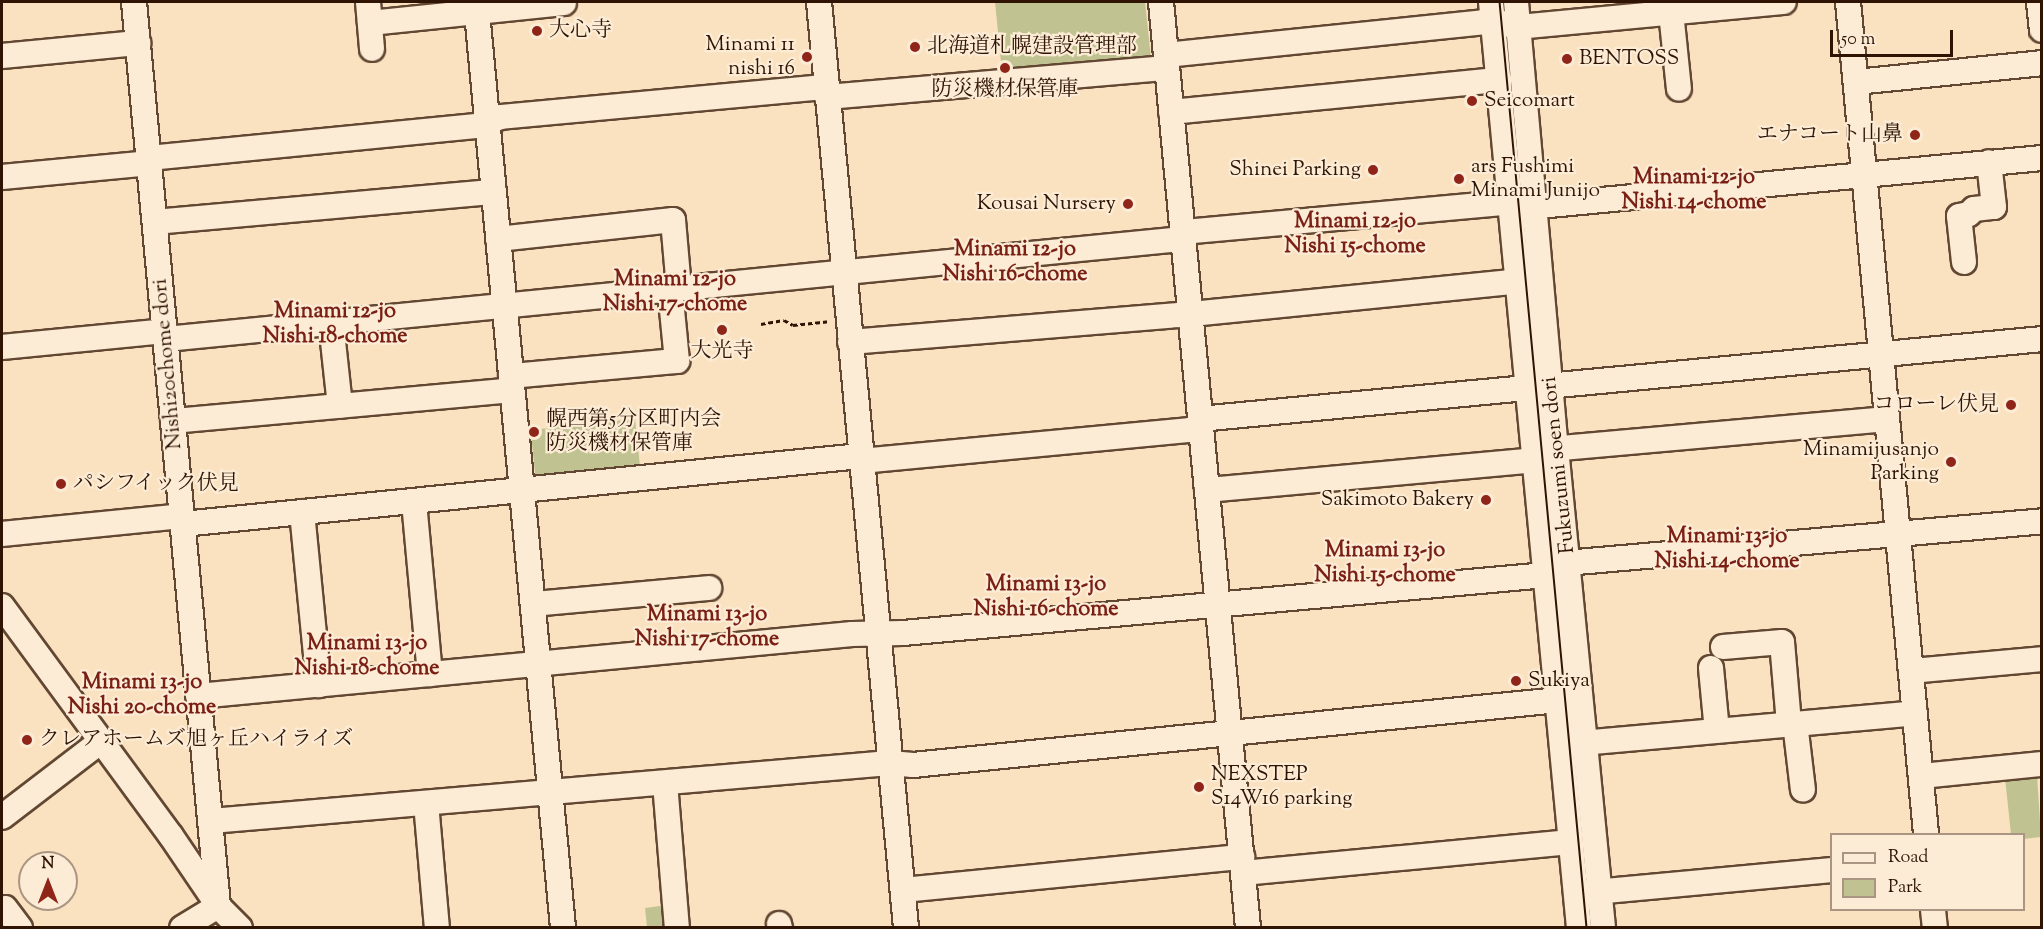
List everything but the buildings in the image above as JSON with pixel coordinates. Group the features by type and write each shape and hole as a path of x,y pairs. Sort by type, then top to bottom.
{"street":[{"name":"Nishi20chome dori","path":"134,2 218,906"},
{"path":"819,2 906,927"},
{"path":"1161,2 1248,927"},
{"name":"Fukuzumi soen dori","path":"1516,2 1519,281 1540,387"},
{"path":"2,177 477,126 500,117 827,92 1166,61 1492,11 1518,27 1751,3 1784,2"},
{"path":"1848,2 1926,833"},
{"path":"2039,2 2042,30"},
{"path":"372,49 369,12 564,3"},
{"path":"476,7 563,927"},
{"name":"Fukuzumi soen dori","path":"1492,11 1499,80 1519,206 1540,387 1545,570 1544,664 1574,743 1587,893 1579,927"},
{"path":"1671,12 1679,89"},
{"path":"2,56 138,43"},
{"path":"1856,82 2042,63"},
{"path":"1171,112 1499,80"},
{"path":"2,347 331,323 505,307 844,273 1183,235 1864,176 2042,158"},
{"path":"1964,262 1959,216 1969,214 1974,209 1994,207 1989,162"},
{"path":"154,222 494,192"},
{"path":"173,421 340,406 677,361 673,220 498,239"},
{"path":"850,342 1190,314 1519,281"},
{"path":"331,323 340,406"},
{"path":"2,534 302,512 1191,430 1210,418 2042,339"},
{"path":"1207,490 1542,453 1887,419"},
{"name":"Fukuzumi soen dori","path":"1542,453 1569,562 1574,743 1571,842 1587,893 1604,927"},
{"path":"414,502 430,674"},
{"path":"302,512 319,685"},
{"path":"198,696 1218,604 1545,570 1569,562 2042,521"},
{"path":"533,604 709,588"},
{"path":"2,606 171,836 218,906 240,927"},
{"path":"1723,647 1782,642 1803,790"},
{"path":"1911,671 2042,659"},
{"path":"1710,668 1716,730"},
{"path":"171,836 183,842 195,840 211,822 890,763 913,765 1230,733 1479,702 1559,700"},
{"path":"1574,743 1915,713"},
{"path":"2,817 101,741"},
{"path":"1921,776 2042,764"},
{"path":"665,783 677,927"},
{"path":"426,803 437,927"},
{"path":"903,890 1571,842"},
{"path":"1587,893 1830,870"},
{"path":"182,927 218,906"},
{"path":"5,908 20,927"},
{"path":"1933,911 1935,927"}],"path":[{"path":"761,324 784,320 793,325 829,321"}],"green space":[{"path":"995,2 1145,2 1151,58 1002,72"},
{"path":"635,419 640,467 536,478 531,430"},
{"path":"2037,775 2041,837 2025,839 2025,833 2011,833 2005,778"},
{"path":"667,905 669,927 647,927 645,908"}],"tram line":[{"path":"1500,2 1587,928"}],"place":[{"name":"大心寺","path":"537,31"},
{"name":"北海道札幌建設管理部","path":"915,47"},
{"name":"Minami 11 nishi 16","path":"807,57"},
{"name":"BENTOSS","path":"1567,59"},
{"name":"防災機材保管庫","path":"1005,68"},
{"name":"Seicomart","path":"1472,101"},
{"name":"エナコート山鼻","path":"1915,135"},
{"name":"Shinei Parking","path":"1373,170"},
{"name":"ars Fushimi Minami Junijo","path":"1459,179"},
{"name":"Kousai Nursery","path":"1128,204"},
{"name":"大光寺","path":"722,330"},
{"name":"コローレ伏見","path":"2011,405"},
{"name":"幌西第5分区町内会 防災機材保管庫","path":"534,432"},
{"name":"Minamijusanjo Parking","path":"1951,462"},
{"name":"パシフイック伏見","path":"61,484"},
{"name":"Sakimoto Bakery","path":"1486,500"},
{"name":"Sukiya","path":"1516,681"},
{"name":"クレアホームズ旭ヶ丘ハイライズ","path":"27,740"},
{"name":"NEXSTEP S14W16 parking","path":"1199,787"}],"district":[{"name":"Minami 12-jo Nishi 14-chome","path":"1694,190"},
{"name":"Minami 12-jo Nishi 15-chome","path":"1355,234"},
{"name":"Minami 12-jo Nishi 16-chome","path":"1015,262"},
{"name":"Minami 12-jo Nishi 17-chome","path":"675,292"},
{"name":"Minami 12-jo Nishi 18-chome","path":"335,324"},
{"name":"Minami 13-jo Nishi 14-chome","path":"1727,550"},
{"name":"Minami 13-jo Nishi 15-chome","path":"1385,564"},
{"name":"Minami 13-jo Nishi 16-chome","path":"1046,598"},
{"name":"Minami 13-jo Nishi 17-chome","path":"707,628"},
{"name":"Minami 13-jo Nishi 18-chome","path":"367,656"},
{"name":"Minami 13-jo Nishi 20-chome","path":"142,696"}]}
